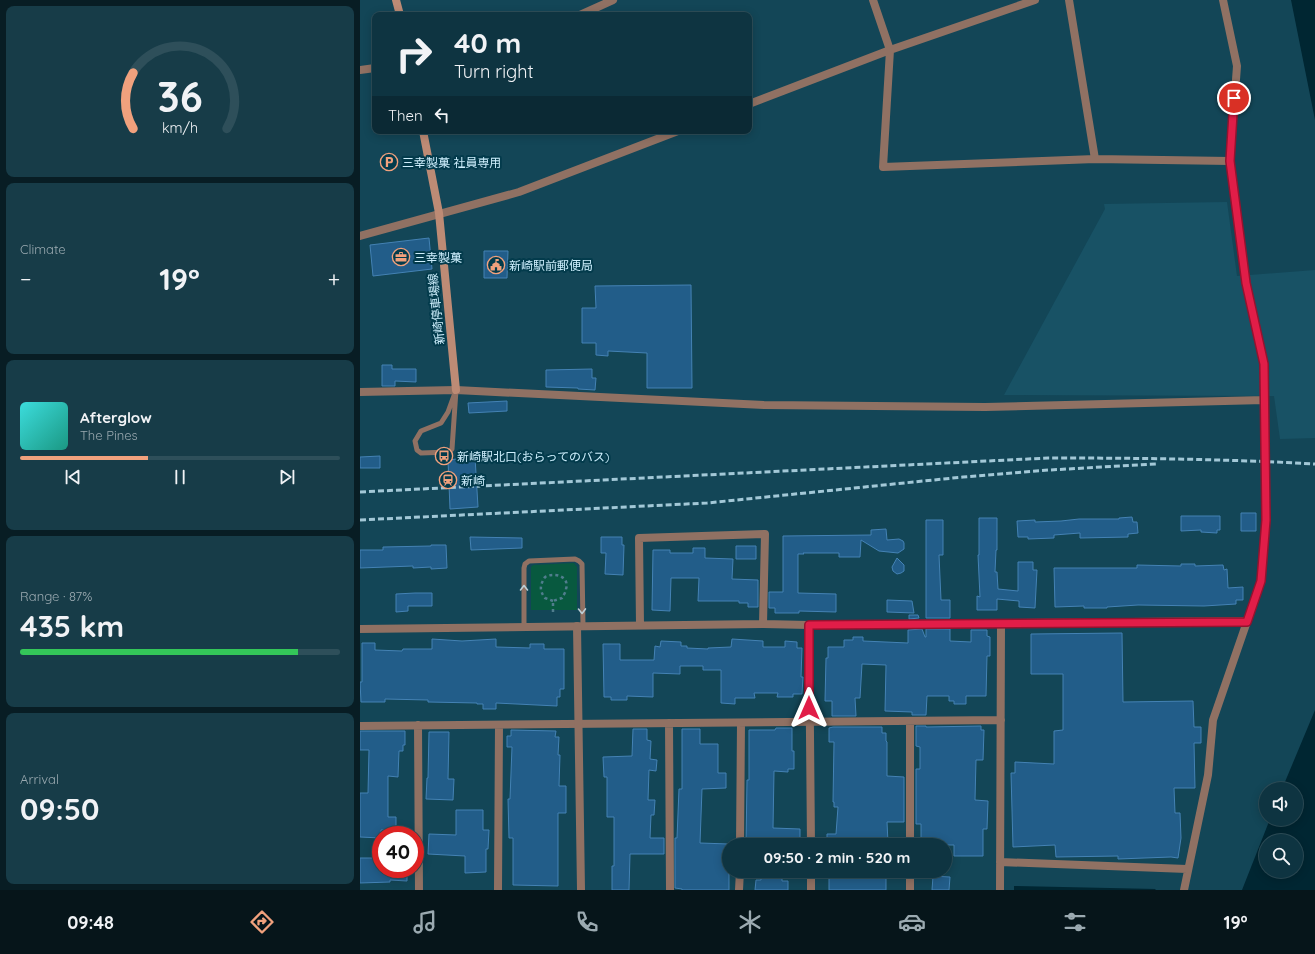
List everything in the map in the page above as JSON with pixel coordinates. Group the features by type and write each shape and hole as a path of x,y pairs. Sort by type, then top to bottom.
{"main road":[{"path":"396,0 399,12"},
{"name":"新崎停車場線","path":"425,134 439,213 456,390"}],"street":[{"path":"587,12 613,0"},
{"path":"873,0 890,50 883,167 1095,159 1230,161"},
{"path":"752,103 890,50 1035,0"},
{"path":"1069,0 1095,159"},
{"path":"1184,890 1187,869 1208,776 1213,720 1261,581 1266,520 1264,364 1246,283 1230,161 1236,66 1223,0"},
{"path":"360,70 372,68"},
{"path":"360,236 519,192 670,134"},
{"path":"360,392 456,390 764,405 985,407 1256,399 1264,400"},
{"path":"640,625 639,538 765,534 763,624"},
{"path":"360,629 763,624 1247,622"},
{"path":"1000,890 1001,624"},
{"path":"809,625 811,838"},
{"path":"580,626 579,724 582,890"},
{"path":"360,726 1001,720"},
{"path":"910,721 910,838"},
{"path":"669,723 670,890"},
{"path":"740,838 741,723"},
{"path":"418,725 419,890"},
{"path":"498,890 500,725"},
{"path":"1000,862 1187,869"},
{"path":"739,890 740,878"},
{"path":"811,878 812,890"},
{"path":"910,878 910,890"}],"lane":[{"path":"456,390 452,449 449,452 421,453 417,450 416,440 421,431 440,423 448,412 456,390"},
{"path":"524,627 525,564 529,561 575,560 582,564 580,626"}],"path":[{"path":"554,574 560,575 564,578 566,589 562,598 553,601 545,598 540,590 545,577 554,574"},
{"path":"553,601 554,612"}],"shaded area":[{"path":"1291,0 1315,0 1315,120"},
{"path":"1227,202 1237,276 1315,270 1315,438 1280,439 1274,396 1004,395 1105,209 1104,204"},
{"path":"1315,710 1315,890 1242,890 1259,847 1259,878 1303,878 1303,834 1264,834 1267,826 1303,826 1303,782 1285,782"},
{"path":"1014,886 1156,889 1014,890"}],"green space":[{"path":"574,563 577,567 577,610 531,610 531,567 533,565"}],"building":[{"name":"三幸製菓","path":"429,238 432,269 373,276 370,245"},
{"path":"484,251 508,251 507,278 484,278"},
{"path":"691,285 692,388 647,388 647,353 608,351 608,356 596,355 596,343 582,343 582,308 596,308 595,286"},
{"path":"382,365 392,365 392,369 416,369 416,382 395,381 395,386 382,386"},
{"path":"592,369 592,378 596,378 595,390 546,387 546,370"},
{"path":"507,401 507,411 469,413 468,403"},
{"path":"380,456 380,468 360,468 360,457"},
{"path":"475,457 478,507 450,509 448,460"},
{"path":"1241,513 1256,513 1256,531 1241,531"},
{"path":"1181,516 1220,516 1220,530 1217,530 1217,533 1201,532 1201,530 1181,531"},
{"path":"1132,517 1133,522 1137,522 1138,533 1128,534 1128,537 1080,538 1080,533 1054,535 1054,538 1028,539 1028,537 1018,537 1017,521 1035,520 1035,522 1079,519 1119,519"},
{"path":"979,518 997,518 995,572 997,572 998,589 1018,591 1018,562 1033,562 1033,570 1037,570 1035,608 1019,607 1019,601 997,599 997,610 977,610 977,596 980,597 978,555"},
{"path":"926,520 943,520 943,555 939,555 941,600 950,600 950,618 926,618"},
{"path":"886,529 887,540 899,539 903,541 904,549 898,553 879,551 861,540 860,557 839,557 839,553 798,554 798,593 836,594 836,612 799,611 799,613 775,613 775,608 769,608 769,592 783,592 783,536 871,535 871,530"},
{"path":"470,537 522,538 522,548 471,550"},
{"path":"601,537 622,537 622,545 624,545 623,575 605,574 606,553 601,553"},
{"path":"446,545 447,568 413,568 413,566 360,568 360,550 383,550 383,547"},
{"path":"736,546 756,546 756,559 736,559"},
{"path":"693,548 705,548 705,558 733,559 732,579 758,580 758,607 748,607 748,603 739,603 739,601 698,601 699,578 671,578 670,611 652,610 653,550 670,550 670,553 693,553"},
{"path":"897,558 904,565 904,571 897,574 893,571 892,567"},
{"path":"1181,564 1195,564 1195,566 1223,565 1224,570 1227,569 1228,588 1243,587 1243,600 1236,600 1236,604 1204,606 1138,605 1107,608 1084,608 1084,606 1055,607 1054,568 1137,568 1137,565 1181,566"},
{"path":"432,593 432,606 408,606 408,611 396,612 396,594"},
{"path":"887,600 912,601 914,613 887,612"},
{"path":"909,615 918,615 919,618 909,619"},
{"path":"922,629 926,637 926,629 950,629 950,641 971,642 971,630 987,630 987,636 990,637 990,656 987,656 986,696 966,696 966,704 954,704 954,701 949,701 949,696 927,696 926,715 912,715 912,712 885,711 886,665 862,664 860,698 855,698 856,716 832,716 832,701 825,701 826,658 828,658 828,647 844,647 844,640 853,640 853,637 863,637 863,641 908,643 908,630"},
{"path":"1122,633 1123,702 1193,701 1194,727 1201,727 1201,743 1194,743 1195,788 1174,788 1175,813 1180,813 1181,838 1178,858 1118,859 1118,856 1056,857 1055,845 1013,847 1011,773 1015,773 1015,762 1054,764 1054,731 1063,730 1063,674 1031,674 1031,634"},
{"path":"432,639 462,641 496,639 496,647 530,648 530,644 544,644 544,649 564,649 564,689 560,689 560,697 557,697 557,706 496,703 496,709 483,709 483,704 477,703 428,702 428,700 385,699 385,702 361,702 360,682 362,682 362,643 375,643 375,650 402,651 403,649 432,649"},
{"path":"732,639 763,641 763,647 785,647 785,641 797,642 797,648 802,648 802,694 793,694 793,697 777,697 778,693 754,693 755,698 735,698 735,704 721,703 721,670 703,670 703,666 680,666 680,674 653,673 653,697 627,696 627,700 611,700 611,697 604,697 603,644 620,644 620,660 654,660 655,646 660,647 661,641 681,642 681,646 687,646 687,648 708,649 731,647"},
{"path":"916,726 981,726 981,730 984,730 983,760 976,760 975,800 988,801 987,829 983,829 983,856 954,856 954,845 952,845 952,838 921,838 921,824 916,824 916,769 920,769 920,747 916,746"},
{"path":"882,727 882,733 886,733 887,776 904,777 904,822 887,822 888,838 827,838 827,834 836,834 838,807 834,807 833,802 834,742 829,742 829,728"},
{"path":"776,728 792,728 794,769 788,769 788,772 774,771 773,828 800,829 800,838 746,838 747,780 749,780 749,730 775,730"},
{"path":"633,729 647,729 647,740 651,741 650,759 657,760 656,771 649,770 648,800 655,800 654,815 651,815 650,838 664,838 664,854 630,854 629,890 612,890 612,866 614,866 614,817 607,817 607,777 604,777 603,757 632,756"},
{"path":"682,729 700,729 700,744 718,744 718,773 726,773 726,788 702,789 700,843 722,844 722,878 729,878 729,890 682,890 675,888 675,838 677,838 679,789 682,789"},
{"path":"511,730 556,731 555,737 559,737 559,786 566,786 566,813 558,813 558,886 513,885 513,838 509,838 508,799 510,799 512,747 507,747 507,736 511,736"},
{"path":"360,731 405,731 405,745 403,745 403,751 399,751 398,777 388,776 388,817 396,817 396,826 372,826 372,838 360,837 360,793 368,793 369,750 360,750"},
{"path":"429,732 449,732 448,779 454,779 453,800 426,799"},
{"path":"456,810 483,810 483,830 489,830 488,849 486,849 486,872 465,873 465,856 428,854 429,834 456,835"},
{"path":"360,858 372,858 372,878 407,878 407,881 390,880 390,882 360,883"},
{"path":"761,878 782,878 782,881 788,881 788,890 755,890 756,880 761,880"},
{"path":"829,878 886,878 886,890 829,890"},
{"path":"933,878 950,878 949,890 932,890"}],"railway":[{"path":"360,492 1048,458 1182,459 1315,464"},
{"path":"360,520 707,503 963,477 1049,470 1156,464"}],"place":[{"name":"三幸製菓 社員専用","path":"389,162"},
{"name":"三幸製菓","path":"401,257"},
{"name":"新崎駅前郵便局","path":"496,265"},
{"name":"新崎駅北口(おらってのバス)","path":"444,456"},
{"name":"新崎","path":"448,480"}],"route":[{"path":"809,708 809,625 1247,622 1261,581 1266,520 1264,364 1246,283 1230,161 1234,98"}]}
